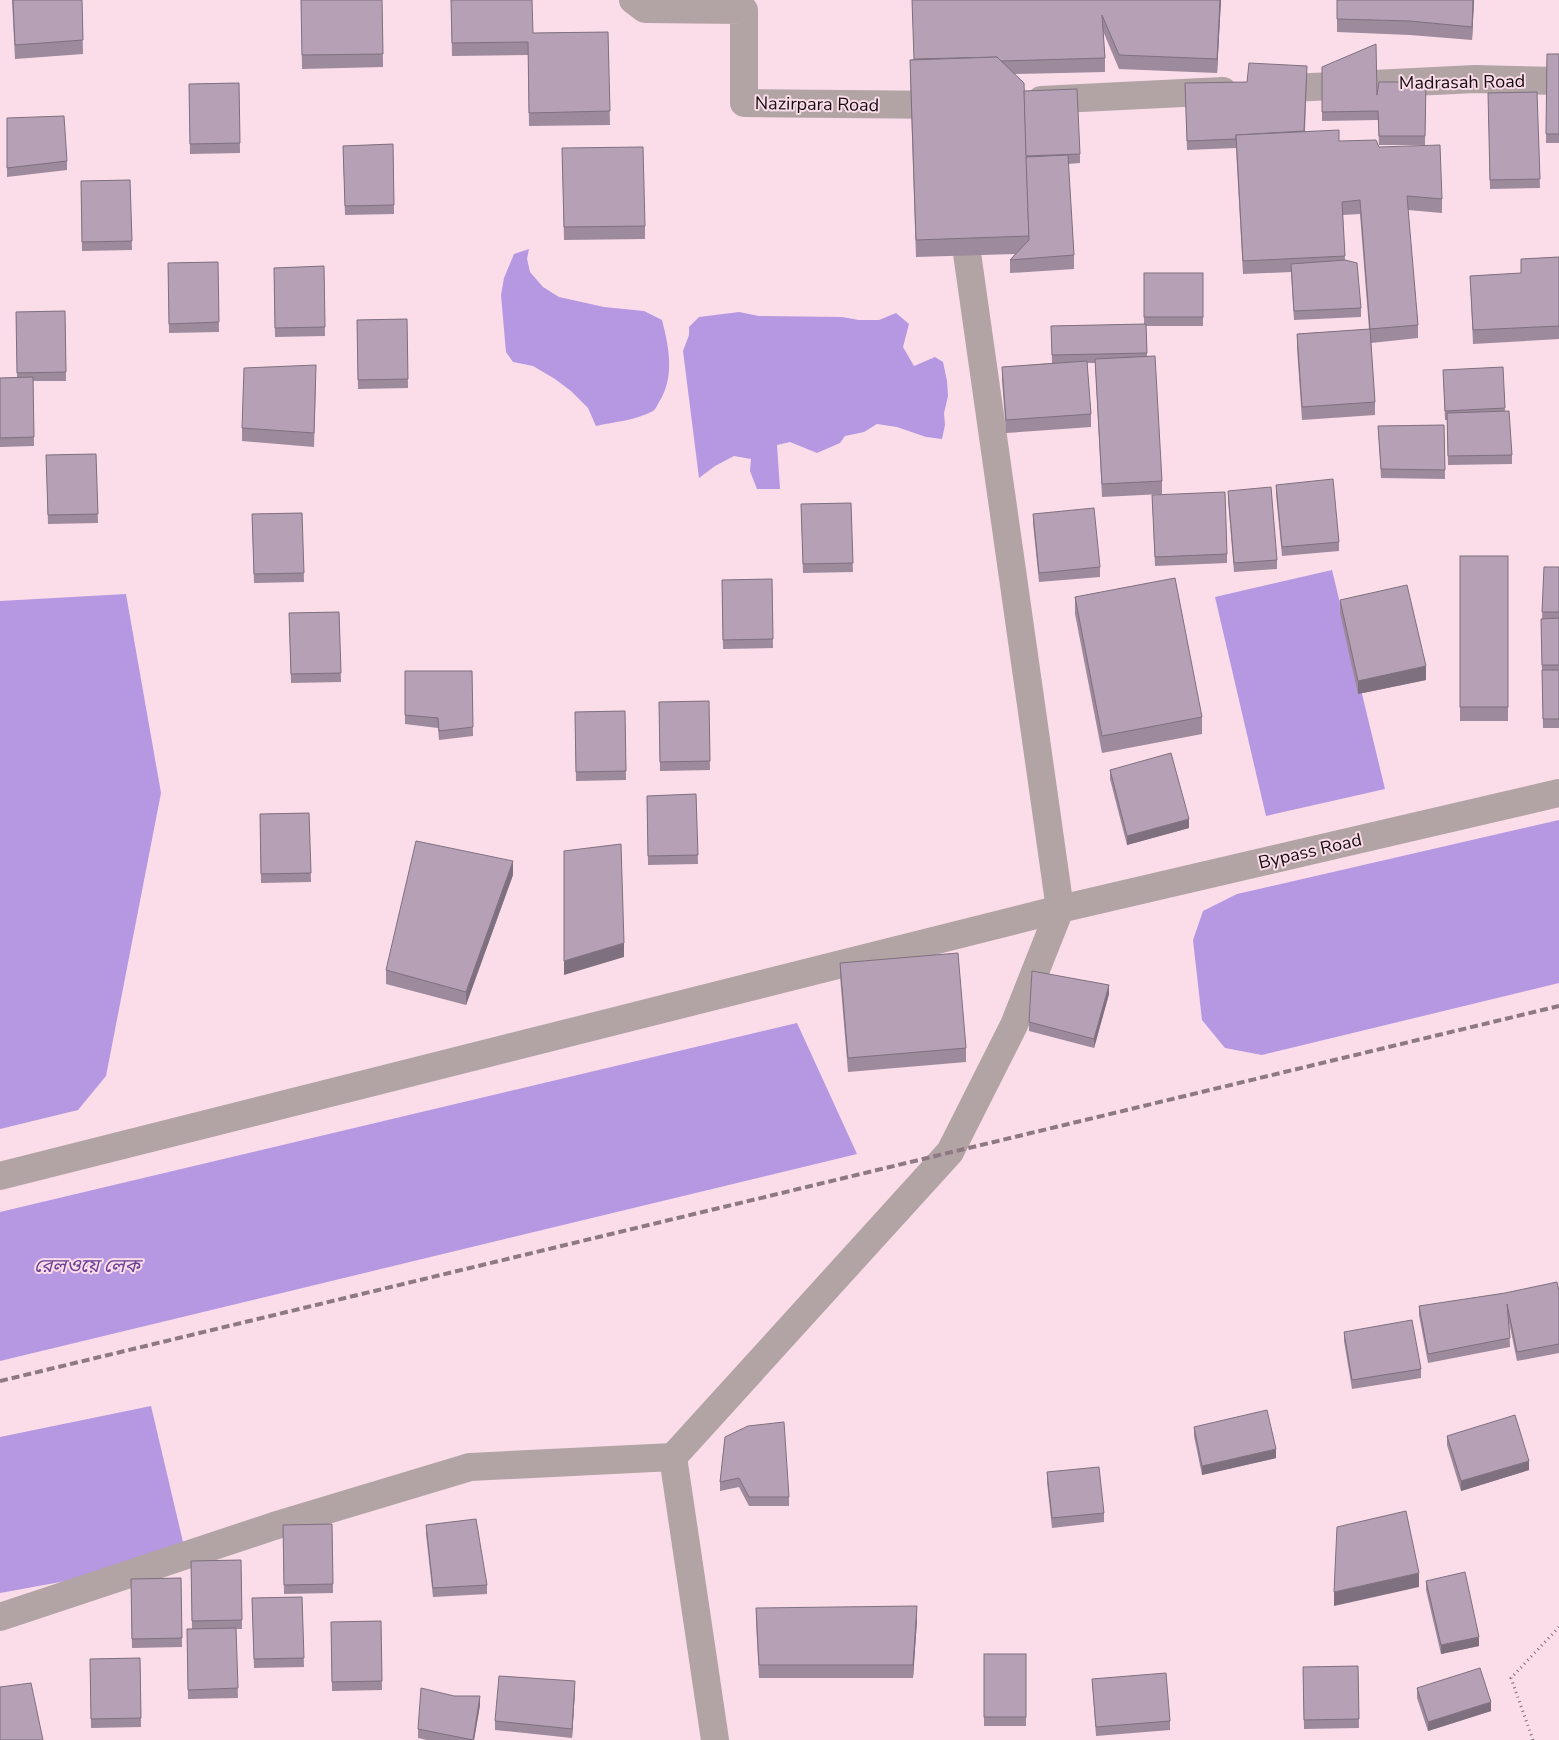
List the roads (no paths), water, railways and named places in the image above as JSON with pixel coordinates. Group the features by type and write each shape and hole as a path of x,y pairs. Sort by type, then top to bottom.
{"street":[{"name":"Nazirpara Road","path":"634,0 645,9 744,10 744,103 947,115"},
{"path":"942,76 947,115 975,104"},
{"name":"Madrasah Road","path":"1014,102 1475,79 1559,81"},
{"path":"0,1617 274,1526 470,1467 672,1457 950,1152 1014,1025 1060,909 958,193"},
{"name":"Bypass Road","path":"0,1176 1060,909 1559,793"},
{"path":"672,1457 715,1740"}],"water":[{"path":"529,249 527,259 530,272 543,287 559,297 604,307 644,311 662,320 667,341 669,372 664,392 653,411 633,419 596,426 588,408 571,391 533,366 513,362 506,352 501,295 504,278 514,254"},
{"path":"739,312 759,316 842,317 859,320 879,320 896,313 909,324 903,347 914,366 935,357 943,362 948,396 944,413 945,425 942,439 926,437 897,427 877,424 864,432 845,436 840,443 817,453 790,442 777,445 780,489 757,489 750,471 751,459 734,456 715,466 699,478 683,351 689,335 689,327 699,317"},
{"path":"1332,570 1385,789 1266,816 1215,597"},
{"path":"126,594 161,793 106,1076 78,1110 0,1129 0,601"},
{"path":"1559,820 1559,983 1262,1055 1225,1048 1202,1020 1193,940 1203,911 1237,894"},
{"name":"রেলওয়ে লেক","path":"797,1023 857,1154 0,1361 0,1212"},
{"path":"151,1406 187,1559 0,1593 0,1437"}],"railway":[{"path":"0,1381 1559,1006"}]}
